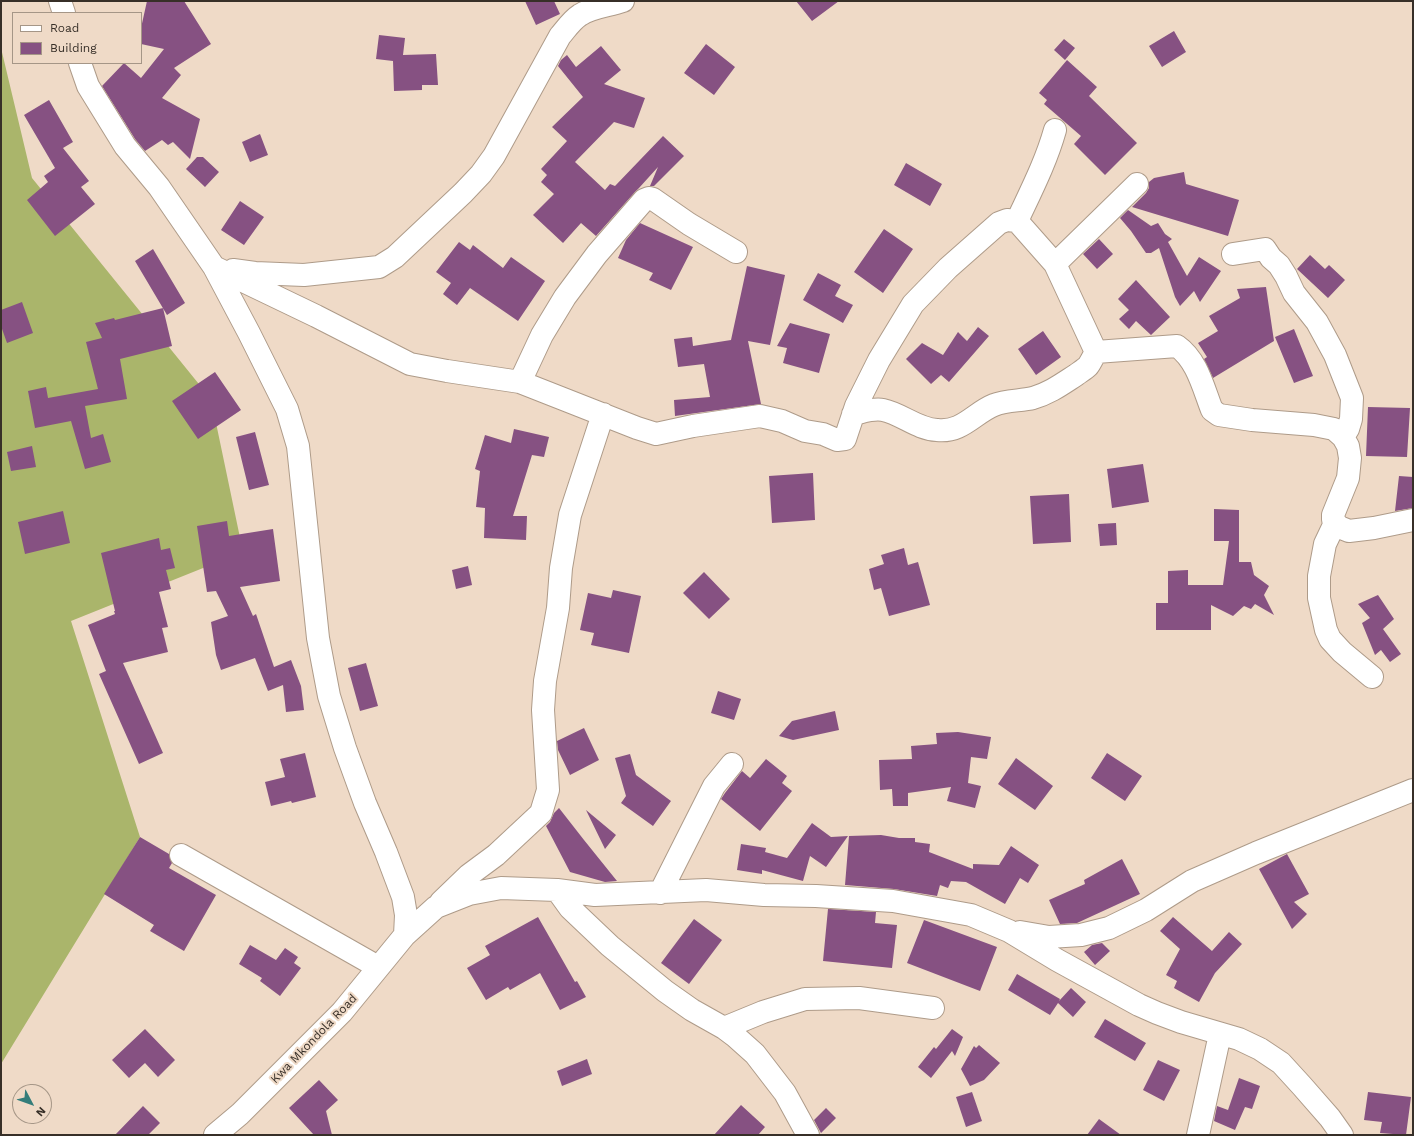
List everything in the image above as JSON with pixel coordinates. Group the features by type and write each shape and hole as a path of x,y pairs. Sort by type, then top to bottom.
{"street":[{"path":"60,1 64,12"},
{"path":"214,268 255,273 304,275 379,267 395,257 481,174 501,143 560,36 579,15 596,8 623,1"},
{"path":"80,64 88,86 125,146 159,187 214,268 249,332 287,409 298,446 318,638 329,696 347,755 403,897 406,914 405,935"},
{"path":"1017,221 1049,150 1055,130"},
{"path":"1055,264 1137,184"},
{"path":"520,382 542,335 565,297 597,254 644,200 649,198 653,199 689,224 736,252"},
{"path":"214,268 316,316 410,364 447,372 520,382 656,434 693,426 760,416 782,421 805,431 822,434 842,441 847,436 853,414 878,360 913,304 948,268 999,223 1007,220 1017,221 1055,264 1096,352"},
{"path":"1233,254 1264,249 1279,265 1294,293 1317,322 1335,355 1352,398 1351,419 1348,429 1343,437"},
{"path":"1096,352 1177,346 1188,356 1201,380 1212,410 1215,413 1219,415 1252,420 1314,424 1334,429 1343,437 1348,446 1350,458 1348,478 1333,515 1335,524 1349,531 1374,528 1413,520"},
{"path":"853,414 869,410 882,410 930,429 939,431 954,428 969,422 995,404 1033,398 1052,391 1088,366 1096,352"},
{"name":"Kwa Mkondola Road","path":"215,1135 240,1114 342,1012 405,935 469,875 496,855 541,813 548,790 544,703 545,681 558,608 561,568 570,515 603,414"},
{"path":"1335,524 1325,544 1318,576 1319,598 1326,630 1330,639 1342,652 1372,677"},
{"path":"660,893 714,786 732,764"},
{"path":"1009,930 1050,937 1080,935 1109,928 1146,910 1192,881 1256,852 1413,790"},
{"path":"181,855 378,968"},
{"path":"436,907 469,894 501,888 557,890 595,895 706,890 893,901 945,909 971,915 1009,930 1057,960 1138,1005 1181,1022 1240,1039 1260,1049 1281,1064 1302,1086 1330,1118 1342,1135"},
{"path":"557,890 570,908 610,946 665,991 692,1010 724,1028 755,1054 770,1071 785,1093 808,1135"},
{"path":"724,1028 763,1012 805,999 859,998 933,1008"},
{"path":"1198,1135 1220,1034"}],"green space":[{"path":"1,48 32,178 211,399 243,552 71,621 140,837 1,1064"}],"building":[{"path":"147,1 184,1 211,44 174,68 181,75 162,98 200,119 190,159 173,142 168,145 162,140 145,151 135,139 102,86 123,64 125,64 141,78 164,49 142,44 142,24"},
{"path":"525,1 554,1 560,14 536,25"},
{"path":"796,1 839,1 812,21"},
{"path":"1174,31 1186,52 1162,67 1149,46"},
{"path":"379,35 405,38 403,55 436,54 438,85 422,85 422,90 394,91 393,61 376,59"},
{"path":"1064,39 1075,48 1065,60 1054,50"},
{"path":"706,44 735,67 714,95 684,73"},
{"path":"601,46 621,70 604,84 645,98 634,128 614,122 575,162 605,190 610,184 615,186 663,136 684,156 654,186 650,186 658,167 596,236 581,223 563,243 533,215 554,194 541,182 547,175 541,169 567,141 552,127 583,97 558,66 561,60 567,55 576,67"},
{"path":"1067,60 1097,87 1089,96 1137,143 1105,175 1074,144 1081,136 1044,104 1047,100 1039,93"},
{"path":"49,100 73,142 63,148 89,181 81,187 95,204 55,236 27,200 48,182 44,176 55,168 24,115"},
{"path":"260,134 268,155 250,162 242,142"},
{"path":"197,157 203,157 219,172 205,187 186,169"},
{"path":"906,163 942,184 930,206 894,185"},
{"path":"1184,172 1186,184 1239,200 1228,236 1132,207 1146,193 1149,188 1149,182 1154,178"},
{"path":"240,201 264,217 244,245 221,230"},
{"path":"1128,210 1151,226 1158,223 1165,234 1172,239 1168,242 1187,276 1199,257 1221,271 1200,302 1194,291 1180,306 1175,297 1159,248 1151,253 1146,253 1120,218"},
{"path":"640,223 693,247 671,290 649,280 653,273 618,258 626,240"},
{"path":"884,229 913,249 883,293 854,272"},
{"path":"1099,239 1113,254 1097,269 1083,254"},
{"path":"459,242 470,250 473,245 503,268 511,257 545,281 518,321 470,288 457,305 443,294 451,283 436,272"},
{"path":"153,249 185,303 167,315 135,261"},
{"path":"1310,255 1325,269 1329,265 1345,280 1328,298 1297,269"},
{"path":"747,266 785,275 770,345 748,341 761,404 675,416 674,400 710,397 704,364 678,367 674,339 692,337 693,346 731,340"},
{"path":"818,273 841,285 835,296 853,305 843,323 803,300"},
{"path":"1136,280 1170,317 1151,335 1136,321 1129,329 1119,319 1129,310 1118,299"},
{"path":"1266,287 1274,341 1213,378 1204,359 1207,357 1198,343 1218,331 1209,316 1240,298 1237,289"},
{"path":"22,302 33,333 7,343 1,326 1,310"},
{"path":"163,308 172,346 120,359 127,399 85,406 91,438 103,434 111,462 85,469 71,421 35,428 28,391 46,387 48,398 98,389 86,342 102,338 95,323 114,318 115,320"},
{"path":"790,323 830,334 819,373 783,363 787,348 777,346"},
{"path":"978,327 989,336 949,382 941,375 931,384 906,359 922,343 943,355 958,332 967,341"},
{"path":"1294,329 1313,376 1294,383 1275,337"},
{"path":"1043,331 1061,357 1036,375 1018,349"},
{"path":"215,372 241,410 198,439 172,401"},
{"path":"1368,407 1410,408 1407,457 1366,456"},
{"path":"514,429 549,437 544,457 532,455 513,516 527,516 526,540 484,538 485,508 476,507 480,471 475,469 485,435 511,443"},
{"path":"255,432 269,485 249,490 236,437"},
{"path":"32,446 36,467 11,471 7,452"},
{"path":"1143,464 1149,502 1112,508 1107,469"},
{"path":"813,473 815,520 772,523 769,476"},
{"path":"1399,476 1413,477 1413,508 1395,511"},
{"path":"1069,494 1071,542 1033,544 1030,496"},
{"path":"1214,509 1239,510 1239,562 1251,562 1254,575 1269,586 1264,595 1274,615 1255,604 1251,609 1244,606 1233,616 1211,605 1211,630 1156,630 1156,603 1168,603 1168,571 1188,570 1188,585 1223,585 1229,541 1214,541"},
{"path":"63,511 70,543 25,554 18,522"},
{"path":"227,521 229,536 273,529 280,581 240,587 253,616 256,614 274,667 291,660 301,686 304,710 286,712 283,685 268,691 255,658 221,670 216,655 211,622 228,616 216,591 207,592 197,526"},
{"path":"1116,523 1117,545 1100,546 1098,524"},
{"path":"159,538 161,550 170,548 175,568 166,570 171,589 159,592 168,627 162,628 168,652 123,663 163,753 139,764 99,674 106,671 88,625 115,614 101,553"},
{"path":"904,548 908,565 918,562 930,605 889,616 881,588 874,590 869,569 884,564 881,555"},
{"path":"468,566 472,585 456,589 452,570"},
{"path":"704,572 730,599 709,619 683,593"},
{"path":"613,590 641,596 629,653 591,645 594,633 580,630 588,593 611,598"},
{"path":"1378,595 1394,619 1383,629 1401,654 1390,662 1381,650 1375,655 1362,623 1370,618 1358,604"},
{"path":"366,663 378,706 360,711 348,668"},
{"path":"718,691 741,699 734,720 711,713"},
{"path":"835,711 839,730 793,740 779,736 792,721"},
{"path":"584,728 599,760 570,775 558,750 557,741"},
{"path":"958,732 991,737 987,759 971,757 968,783 981,786 975,808 947,801 951,787 908,793 908,806 893,806 892,789 880,790 879,760 912,759 911,746 937,744 936,733"},
{"path":"305,753 316,797 271,806 265,782 285,777 280,759"},
{"path":"1107,753 1142,776 1125,801 1091,778"},
{"path":"630,754 636,775 671,801 653,826 621,803 626,796 615,758"},
{"path":"1016,758 1053,786 1035,810 998,784"},
{"path":"766,759 787,776 782,783 792,791 760,831 721,799 742,771 750,778"},
{"path":"559,808 617,881 605,882 570,872 546,826"},
{"path":"586,810 616,835 605,849"},
{"path":"812,823 831,837 848,836 826,867 810,856 803,881 762,870 762,874 737,870 741,844 766,848 765,852 787,858"},
{"path":"881,835 899,838 915,838 915,842 930,844 929,852 973,869 973,864 999,865 1011,846 1039,865 1028,883 1020,878 1005,904 966,882 951,881 948,888 940,885 937,896 894,889 845,885 849,836"},
{"path":"140,837 169,854 172,863 169,868 216,895 184,951 150,931 154,925 104,894"},
{"path":"1287,854 1309,894 1294,902 1307,914 1292,929 1259,869"},
{"path":"1122,859 1140,894 1077,923 1060,924 1049,900 1085,884 1084,880"},
{"path":"828,909 876,912 875,923 897,925 892,968 823,961"},
{"path":"538,917 575,982 577,981 586,997 560,1010 540,973 510,990 508,987 486,1000 467,968 490,955 485,946"},
{"path":"1173,917 1212,951 1229,932 1242,944 1215,973 1199,1002 1174,988 1177,981 1166,975 1180,949 1160,931"},
{"path":"694,919 722,940 689,984 661,963"},
{"path":"924,920 997,947 980,991 907,963"},
{"path":"1102,943 1110,951 1095,965 1084,952 1092,945"},
{"path":"250,945 276,960 285,948 298,957 294,963 301,968 280,996 260,981 262,978 239,964"},
{"path":"1017,974 1060,999 1059,1001 1071,988 1086,1002 1073,1017 1058,1003 1050,1015 1008,990"},
{"path":"1105,1019 1146,1043 1135,1061 1094,1037"},
{"path":"145,1029 175,1060 158,1077 145,1063 129,1078 112,1060"},
{"path":"952,1029 963,1037 955,1056 952,1051 931,1078 918,1067 934,1047 936,1049"},
{"path":"979,1045 1000,1063 984,1080 970,1086 961,1069 974,1046 976,1048"},
{"path":"587,1059 592,1074 562,1086 557,1071"},
{"path":"1158,1060 1180,1070 1164,1101 1143,1090"},
{"path":"1239,1078 1260,1086 1252,1109 1245,1107 1235,1130 1214,1121 1217,1106 1228,1110"},
{"path":"319,1080 338,1100 326,1111 332,1135 314,1135 289,1108"},
{"path":"972,1092 982,1121 966,1127 956,1097"},
{"path":"1368,1092 1411,1097 1406,1135 1380,1133 1382,1122 1364,1120"},
{"path":"741,1105 765,1127 758,1135 714,1135"},
{"path":"143,1106 160,1123 148,1135 115,1135"},
{"path":"826,1108 836,1118 821,1133 814,1120"},
{"path":"1099,1119 1121,1135 1087,1135"}]}
